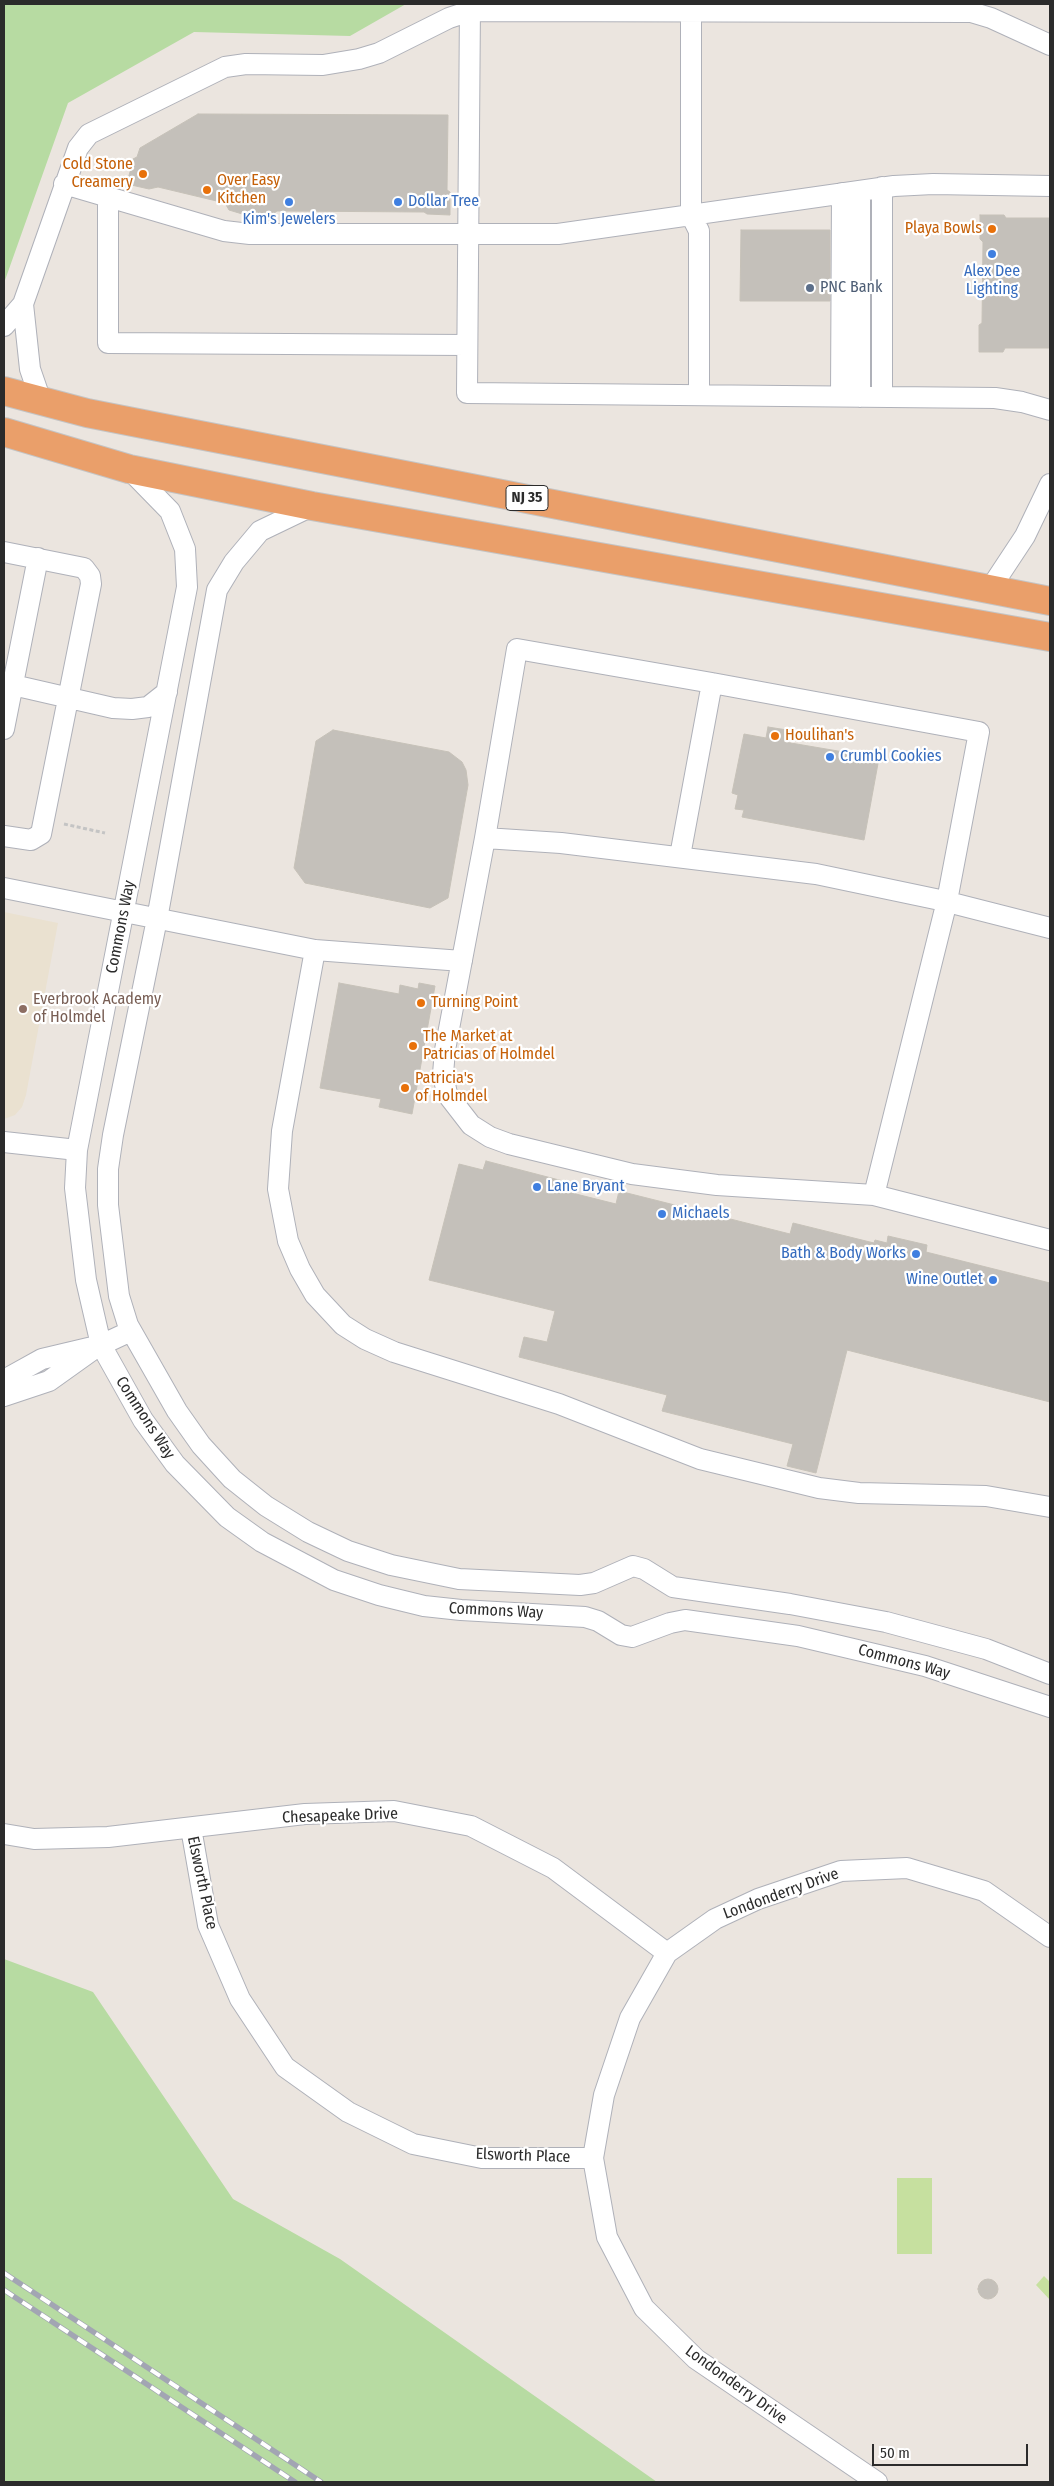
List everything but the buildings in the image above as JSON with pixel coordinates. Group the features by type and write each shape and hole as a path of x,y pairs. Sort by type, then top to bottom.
{"highway":[{"name":"NJ 35","path":"4,391 134,422 1050,602"},
{"path":"4,432 129,469 312,506 1050,637"}],"street":[{"path":"470,8 467,393 995,398 1022,402 1050,410"},
{"path":"4,326 23,304 64,184 78,148 89,134 214,71 235,65 323,65 360,59 379,53 470,8 971,12 991,18 1050,46"},
{"path":"690,11 691,215 699,231 699,395"},
{"path":"64,184 235,233 467,234 558,234 861,191 927,184 1050,186"},
{"path":"861,191 861,397"},
{"path":"861,191 861,397"},
{"path":"108,197 108,342 467,345"},
{"path":"23,304 25,340 30,369 41,401"},
{"name":"Commons Way","path":"129,469 170,511 186,549 187,587 76,1150 75,1188 78,1226 87,1288 101,1344 143,1420 175,1464 228,1517 262,1542 334,1580 379,1596 424,1606 461,1610 585,1617 598,1621 621,1635 632,1638 670,1623 685,1620 798,1636 925,1666 1050,1707"},
{"path":"990,589 1025,536 1050,484"},
{"name":"Commons Way","path":"312,506 260,531 234,562 217,590 157,919 113,1135 108,1169 108,1205 114,1270 119,1296 131,1331 177,1411 201,1445 232,1479 266,1506 308,1532 348,1551 407,1569 459,1579 580,1585 594,1583 633,1566 644,1569 673,1587 790,1604 886,1622 986,1649 1050,1674"},
{"path":"4,552 84,568 90,576 91,584 41,834 31,840 4,836"},
{"path":"4,729 12,685 11,657 38,558"},
{"path":"874,1195 947,901 979,732 517,649 485,838 444,1050 444,1074 447,1094 457,1109 471,1124 490,1137 509,1144 632,1174 716,1185 874,1195 1050,1240"},
{"path":"680,856 712,683"},
{"path":"12,685 114,708 132,709 148,707 167,692"},
{"path":"485,838 561,843 816,874 947,901 1050,928"},
{"path":"4,888 315,950 462,961"},
{"path":"315,950 282,1131 278,1189 288,1241 300,1269 315,1295 343,1325 364,1339 394,1352 559,1404 700,1459 819,1488 860,1493 986,1496 1050,1507"},
{"path":"4,1142 76,1150"},
{"path":"4,1380 42,1360 101,1344 131,1331"},
{"path":"4,1396 50,1381 101,1344"},
{"name":"Chesapeake Drive","path":"4,1834 44,1839 108,1837 305,1814 394,1811 470,1826 553,1868 667,1953"},
{"name":"Elsworth Place","path":"191,1828 208,1925 240,1999 285,2067 348,2112 413,2144 482,2158 593,2158"},
{"name":"Londonderry Drive","path":"877,2482 696,2359 644,2308 607,2237 593,2158 604,2095 630,2018 667,1953 716,1919 758,1899 841,1871 906,1868 984,1891 1050,1937"}],"path":[{"path":"57,822 105,832"}],"shaded area":[{"name":"Everbrook Academy of Holmdel","path":"4,912 58,923 26,1095 22,1107 15,1115 4,1119"}],"green space":[{"path":"4,4 406,4 350,36 194,32 68,103 4,283"},
{"path":"4,1959 93,1992 233,2199 340,2259 657,2482 4,2482"},
{"path":"897,2178 932,2178 932,2254 897,2254"},
{"path":"1044,2276 1050,2282 1050,2300 1036,2285"}],"railway":[{"path":"4,2273 321,2482"},
{"path":"4,2290 295,2482"}],"place":[{"name":"Cold Stone Creamery","path":"143,174"},
{"name":"Over Easy Kitchen","path":"207,190"},
{"name":"Kim's Jewelers","path":"289,202"},
{"name":"Dollar Tree","path":"398,202"},
{"name":"Playa Bowls","path":"992,229"},
{"name":"Alex Dee Lighting","path":"992,254"},
{"name":"PNC Bank","path":"810,288"},
{"name":"Houlihan's","path":"775,736"},
{"name":"Crumbl Cookies","path":"830,757"},
{"name":"Turning Point","path":"421,1003"},
{"name":"Everbrook Academy of Holmdel","path":"23,1009"},
{"name":"The Market at Patricias of Holmdel","path":"413,1046"},
{"name":"Patricia's of Holmdel","path":"405,1088"},
{"name":"Lane Bryant","path":"537,1187"},
{"name":"Michaels","path":"662,1214"},
{"name":"Bath & Body Works","path":"916,1254"},
{"name":"Wine Outlet","path":"993,1280"}]}
